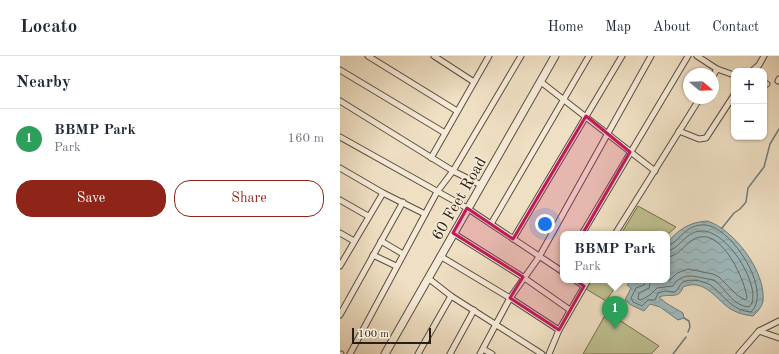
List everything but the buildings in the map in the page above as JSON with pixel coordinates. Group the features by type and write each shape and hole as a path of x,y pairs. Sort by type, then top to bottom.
{"street":[{"path":"368,56 457,111"},
{"path":"434,56 474,82"},
{"path":"431,158 489,56"},
{"path":"350,354 425,214 453,171 520,56"},
{"name":"60 Feet Road","path":"385,354 555,56"},
{"path":"490,224 589,56"},
{"path":"513,239 622,56"},
{"path":"480,354 510,298 523,277 539,257 651,56"},
{"path":"584,231 688,56"},
{"path":"697,56 716,68"},
{"path":"756,68 764,56"},
{"path":"719,69 731,74"},
{"path":"340,70 444,133"},
{"path":"541,82 655,171"},
{"path":"340,100 431,158 481,185"},
{"path":"679,131 699,140 706,138 731,100"},
{"path":"617,231 696,104"},
{"path":"340,137 468,208 539,257 560,269"},
{"path":"340,168 383,193 425,214"},
{"path":"340,266 368,216 383,193"},
{"path":"340,200 368,216"},
{"path":"340,315 403,202"},
{"path":"340,233 354,241"},
{"path":"453,233 523,277 570,310"},
{"path":"381,241 403,254"},
{"path":"373,255 396,266"},
{"path":"440,256 510,298 559,330"},
{"path":"428,278 451,296 496,323 542,354"},
{"path":"580,283 584,286"},
{"path":"549,354 559,330 586,283"},
{"path":"418,354 451,296"},
{"path":"450,354 474,310"},
{"path":"739,354 759,331 779,321"},
{"path":"759,331 779,338"},
{"path":"483,349 492,354"}],"highlighted area":[{"path":"586,116 630,152 561,271 584,286 559,330 510,298 523,277 453,233 467,208 513,239"}],"green space":[{"path":"638,206 676,227 670,232 670,231 623,231"},
{"path":"590,283 619,283 606,301 586,289"},
{"path":"607,312 659,346 651,354 583,354"}],"water":[{"path":"707,221 728,233 746,253 754,265 763,290 763,301 758,311 753,316 741,314 729,308 709,290 697,285 683,287 676,295 659,297 683,313 684,318 678,320 660,307 650,304 644,311 631,305 625,300 631,288 627,285 628,283 670,283 670,240 675,234 689,225"}],"waterway":[{"path":"722,228 734,213 746,202 748,188 764,167 770,144 779,129"},
{"path":"684,318 689,321 690,327 688,332"},
{"path":"673,354 686,337"}],"place":[{"name":"BBMP Park","path":"615,329"}]}
